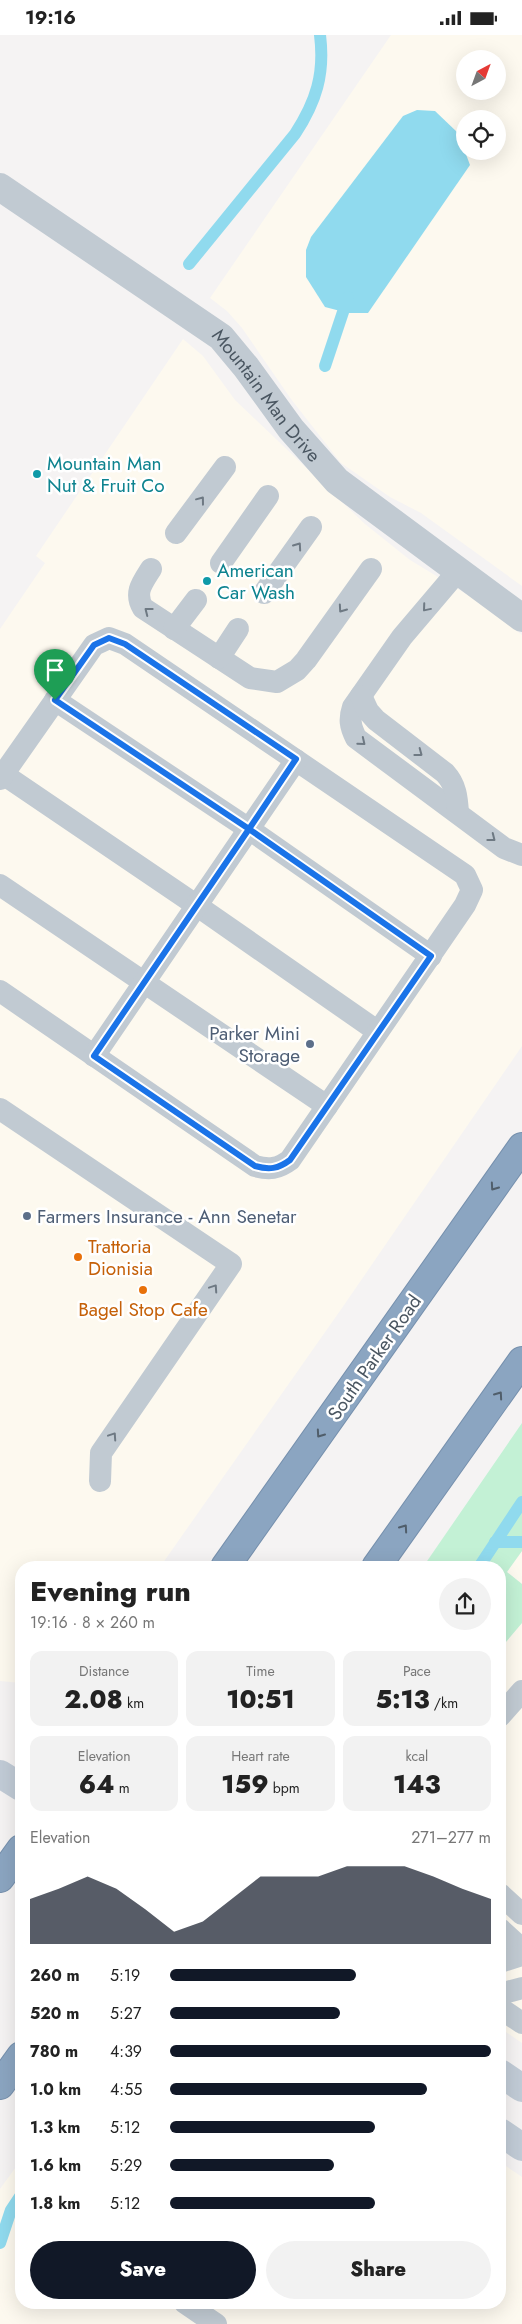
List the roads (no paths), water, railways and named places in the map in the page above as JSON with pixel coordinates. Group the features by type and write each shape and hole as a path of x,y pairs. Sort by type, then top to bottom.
{"highway":[{"name":"South Parker Road","path":"229,1561 522,1147"},
{"path":"380,1561 522,1361"},
{"path":"0,1878 15,1857"},
{"path":"0,2085 15,2064"}],"street":[{"name":"Mountain Man Drive","path":"0,187 221,337 246,367 291,429 337,481 522,618"},
{"path":"0,1774 15,1783"},
{"path":"506,2077 522,2087"},
{"path":"506,2136 522,2147"}],"lane":[{"path":"176,533 225,467"},
{"path":"221,563 268,496"},
{"path":"264,593 311,527"},
{"path":"151,569 138,593 138,601 143,608 250,678 276,682 287,677 306,660 370,569"},
{"path":"458,571 402,637 353,707 350,718 351,728 356,738 504,848 522,855"},
{"path":"174,629 196,600"},
{"path":"219,658 238,629"},
{"path":"0,991 255,1166 267,1169 281,1167 290,1160 377,1031 431,956 469,898 472,890 465,875 125,644 109,638 94,645 2,776 196,905 377,1031"},
{"path":"55,700 249,829 431,956"},
{"path":"94,1056 296,759"},
{"path":"0,885 327,1105"},
{"path":"0,1109 231,1264 101,1453 100,1481"},
{"path":"506,1709 522,1691"},
{"path":"506,1899 522,1914"},
{"path":"506,1935 522,1949"},
{"path":"506,1960 522,1955"},
{"path":"506,1992 522,1988"},
{"path":"506,2012 522,2023"},
{"path":"194,2309 216,2324"}],"water":[{"path":"417,110 435,111 456,131 456,160 468,160 470,165 368,313 348,313 325,307 306,277 306,250 311,237 403,116"}],"waterway":[{"path":"189,264 295,134 302,122 313,99 320,75 320,35"},
{"path":"325,366 348,297"},
{"path":"483,1561 522,1502"},
{"path":"495,1542 522,1542"},
{"path":"0,2243 11,2210 15,2204"}],"place":[{"name":"Mountain Man Nut & Fruit Co","path":"37,474"},
{"name":"American Car Wash","path":"207,581"},
{"name":"Parker Mini Storage","path":"310,1044"},
{"name":"Farmers Insurance - Ann Senetar","path":"27,1216"},
{"name":"Trattoria Dionisia","path":"78,1257"},
{"name":"Bagel Stop Cafe","path":"143,1290"}]}
